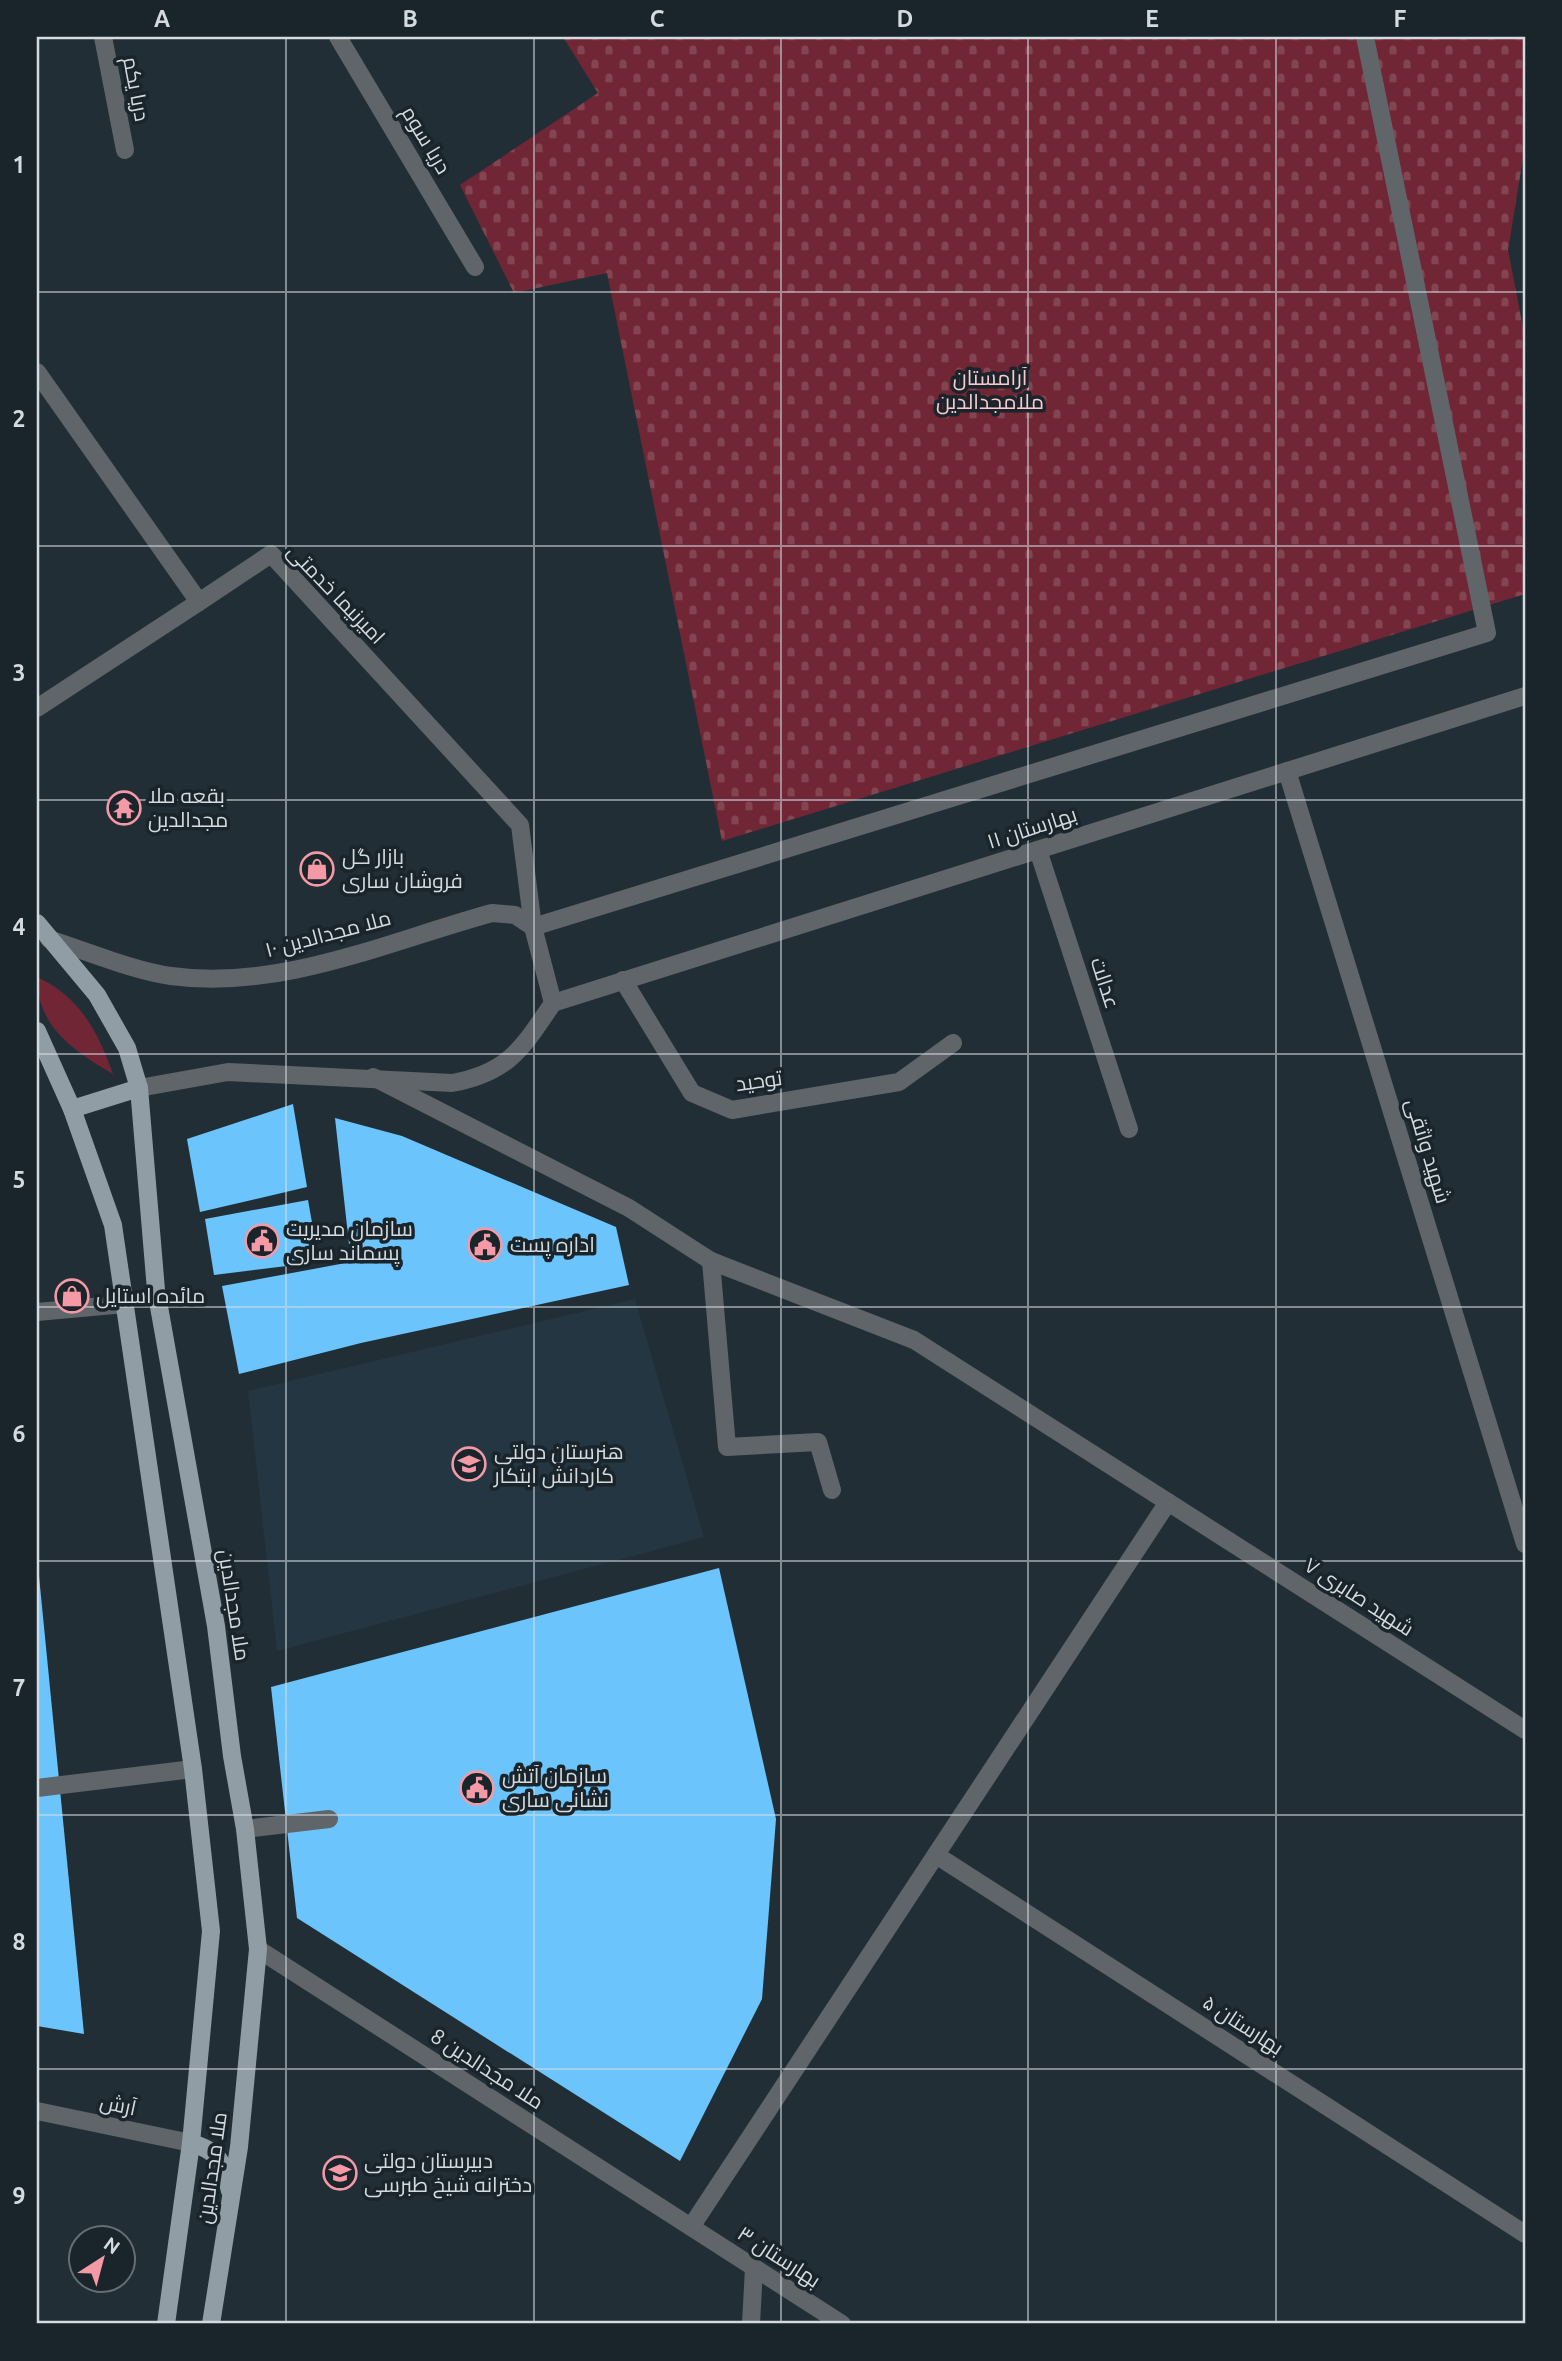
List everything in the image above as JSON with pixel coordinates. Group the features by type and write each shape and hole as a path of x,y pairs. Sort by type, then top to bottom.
{"main road":[{"name":"ملا مجدالدین","path":"37,923 97,995 127,1048 139,1088 156,1290 216,1626 232,1756 245,1829 258,1949 239,2147 211,2324"},
{"name":"ملا مجدالدین","path":"37,1031 43,1063 72,1109 113,1225 194,1769 211,1931 191,2143 166,2324"},
{"path":"72,1109 139,1088"},
{"path":"191,2143 210,2148 223,2165 231,2197"}],"street":[{"name":"دریا یکم","path":"103,37 125,150"},
{"name":"دریا سوم","path":"338,37 475,267"},
{"path":"139,1088 228,1072 373,1077 452,1083 479,1079 516,1055 553,1003 533,927 1487,633 1365,37"},
{"path":"37,372 199,602 37,708"},
{"name":"امیرنیما خدمتی","path":"199,602 271,554 520,825 533,927"},
{"name":"بهارستان ۱۱","path":"553,1003 1525,696"},
{"name":"شهید واثقی","path":"1287,771 1525,1544"},
{"name":"عدالت","path":"1038,850 1129,1129"},
{"name":"ملا مجدالدین ١٠","path":"49,939 170,976 224,979 286,973 492,913 515,915 533,927"},
{"name":"توحید","path":"623,981 692,1093 732,1110 899,1082 953,1043"},
{"name":"شهید صابری ٧","path":"373,1077 629,1208 711,1261 914,1340 1525,1730"},
{"path":"711,1261 727,1447 818,1442 832,1490"},
{"path":"37,1312 125,1304"},
{"path":"691,2227 1168,1502"},
{"path":"37,1788 194,1769"},
{"path":"245,1829 329,1819"},
{"name":"بهارستان ۵","path":"936,1855 1525,2234"},
{"name":"ملا مجدالدین 8","path":"258,1949 691,2227"},
{"name":"آرش","path":"37,2111 191,2143"},
{"name":"بهارستان ٣","path":"691,2227 842,2324"},
{"path":"751,2324 754,2268"}],"shaded area":[{"name":"هنرستان دولتی کاردانش ابتکار","path":"635,1299 704,1537 277,1651 248,1391"}],"green space":[{"name":"آرامستان ملامجدالدین","path":"563,37 1525,37 1525,146 1508,250 1525,338 1525,594 722,841 607,273 514,293 460,185 598,93"},
{"path":"37,977 65,995 86,1017 113,1074 60,1036 43,1010"}],"building":[{"path":"293,1104 307,1187 200,1212 187,1139"},
{"name":"اداره پست","path":"335,1118 402,1136 616,1227 629,1285 361,1343 239,1374 222,1286 351,1262"},
{"name":"سازمان مدیریت پسماند ساری","path":"308,1200 319,1262 214,1275 205,1219"},
{"path":"719,1568 776,1819 762,1999 680,2161 297,1918 271,1687"},
{"path":"39,1576 84,2034 37,2026"}],"place":[{"name":"بقعه ملا مجدالدين","path":"124,808"},
{"name":"بازار گل فروشان ساری","path":"317,869"},
{"name":"سازمان مدیریت پسماند ساری","path":"262,1241"},
{"name":"اداره پست","path":"485,1245"},
{"name":"مائده استایل","path":"72,1296"},
{"name":"هنرستان دولتی کاردانش ابتکار","path":"469,1464"},
{"name":"سازمان آتش نشانی ساری","path":"477,1788"},
{"name":"دبیرستان دولتی دخترانه شیخ طبرسی","path":"340,2173"}]}
